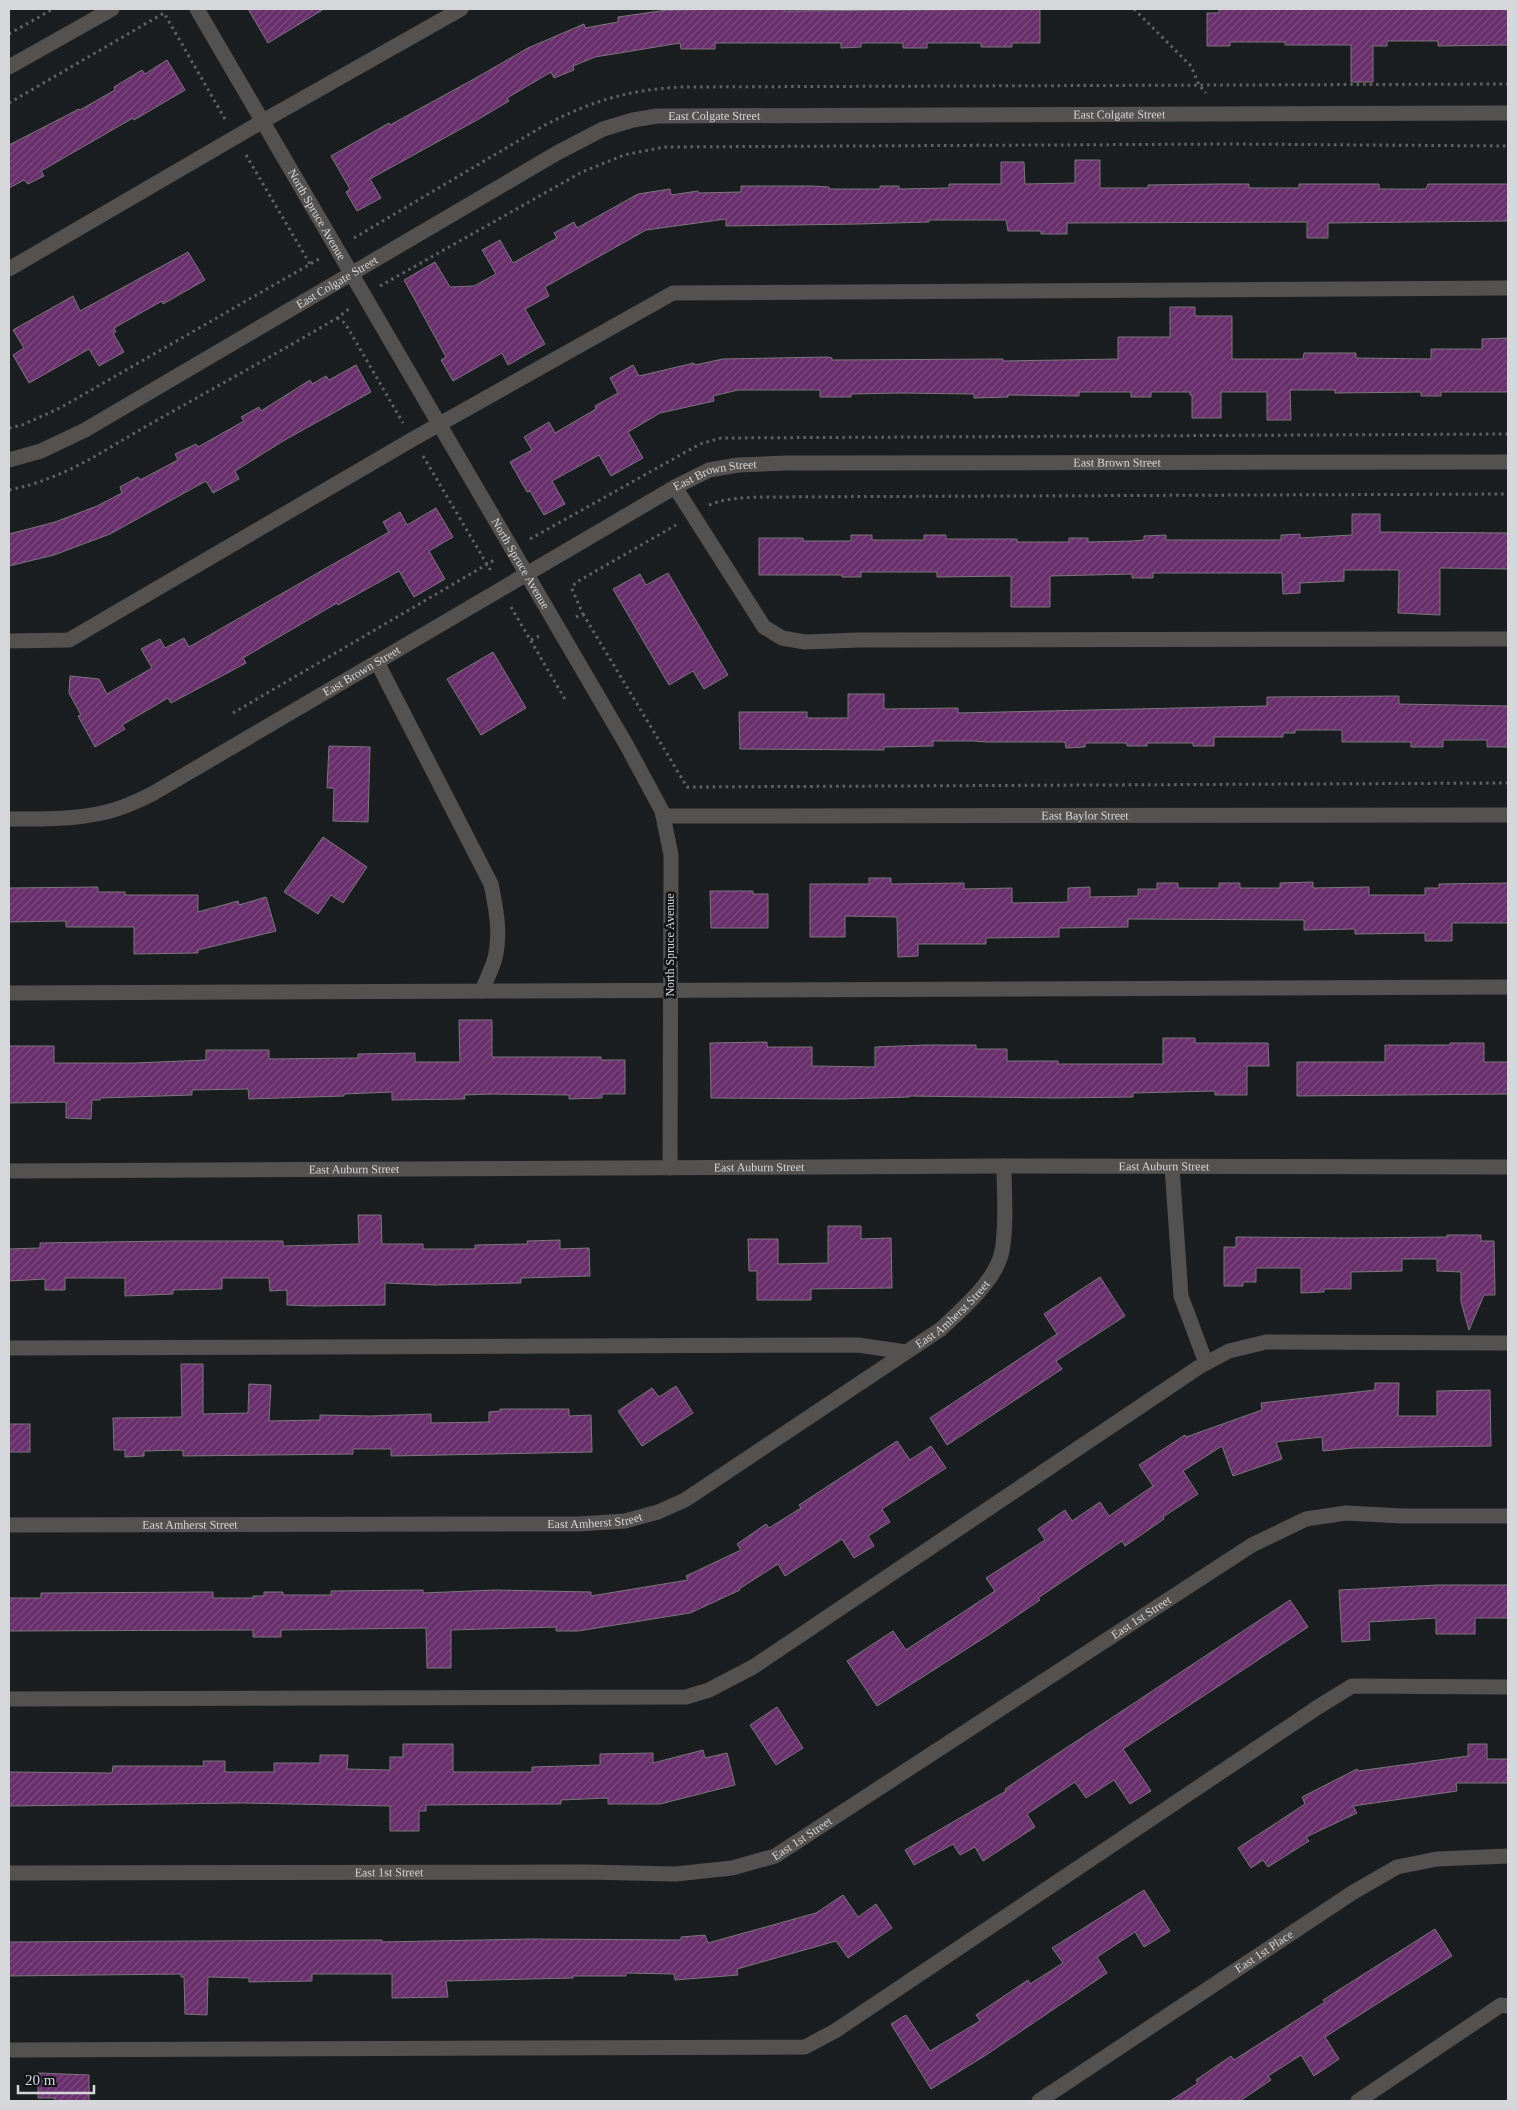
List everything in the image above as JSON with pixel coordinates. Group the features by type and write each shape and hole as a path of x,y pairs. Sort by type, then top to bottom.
{"street":[{"path":"9,67 112,9"},
{"name":"North Spruce Avenue","path":"197,9 557,625 662,811 671,855 670,1168"},
{"path":"9,269 460,9"},
{"name":"East Colgate Street","path":"9,460 41,450 85,430 572,145 603,129 641,118 667,116 1508,113"},
{"path":"9,641 69,640 413,439 673,293 1508,288"},
{"name":"East Brown Street","path":"9,819 52,818 94,814 120,808 152,794 675,487 709,470 738,464 776,463 1508,462"},
{"path":"675,487 764,627 782,638 804,642 1508,639"},
{"path":"377,662 491,884 497,915 498,940 495,958 482,991"},
{"name":"East Baylor Street","path":"663,816 1508,814"},
{"path":"9,993 1508,987"},
{"name":"East Auburn Street","path":"9,1171 1004,1166 1508,1167"},
{"name":"East Amherst Street","path":"9,1525 579,1524 625,1521 658,1512 685,1500 941,1329 967,1305 993,1271 1002,1252 1004,1166"},
{"path":"1172,1167 1181,1296 1206,1363"},
{"path":"9,1699 686,1697 709,1690 753,1667 1206,1363 1229,1351 1266,1342 1508,1343"},
{"path":"9,1348 858,1345 906,1352"},
{"name":"East 1st Street","path":"9,1873 586,1872 675,1874 732,1868 775,1856 1252,1545 1306,1519 1346,1513 1403,1516 1508,1516"},
{"path":"9,2050 805,2047 835,2031 1310,1712 1352,1686 1508,1687"},
{"name":"East 1st Place","path":"1039,2101 1352,1893 1397,1868 1437,1859 1508,1856"},
{"path":"1358,2101 1501,2006 1508,2006"}],"path":[{"path":"9,34 53,9"},
{"path":"1134,9 1191,66 1199,85 1222,114"},
{"path":"9,103 164,13 310,264"},
{"path":"1048,86 1508,84"},
{"path":"9,490 68,471 94,458 337,318 365,296 396,276 582,172 624,155 664,147 1230,144 1508,146"},
{"path":"337,318 345,323 566,701"},
{"path":"233,713 512,549 700,444 721,438 1508,434"},
{"path":"1508,494 736,498 723,500 693,515 575,583 572,589 583,614 687,787 1508,783"},
{"path":"531,640 557,625 583,614"}],"building":[{"path":"248,9 324,9 268,43"},
{"path":"784,9 784,11 1040,9 1040,43 1012,43 1012,47 981,47 981,43 927,43 927,48 903,48 903,43 861,43 861,47 841,48 841,43 715,43 715,49 681,49 680,43 595,57 573,66 574,70 554,78 551,72 507,98 509,101 477,120 370,179 381,198 357,211 346,192 350,189 331,156 528,48 584,24 585,28 618,22 618,17 667,10"},
{"path":"1219,9 1508,9 1508,45 1438,46 1438,41 1387,41 1387,46 1373,46 1373,82 1351,82 1351,45 1285,45 1285,42 1230,42 1230,46 1207,46 1207,13 1219,13"},
{"path":"167,60 185,90 41,171 44,176 28,184 24,180 9,188 9,145 80,110 115,90 114,87 142,70 145,74"},
{"path":"1075,160 1100,160 1100,188 1148,188 1148,185 1249,184 1249,188 1299,188 1299,184 1379,184 1379,189 1426,189 1428,184 1508,184 1508,221 1328,223 1328,238 1307,238 1307,222 1067,223 1067,234 1041,234 1041,231 1008,231 1006,220 929,220 929,222 726,226 726,219 646,230 545,287 549,296 525,309 545,344 508,365 502,353 453,381 441,360 446,357 404,280 435,262 450,287 474,286 496,274 482,250 500,240 513,263 557,238 554,233 574,222 577,228 638,194 670,189 671,195 698,191 699,193 741,192 741,186 813,186 829,187 829,189 880,189 880,186 899,186 899,189 949,188 949,184 1001,184 1001,162 1024,162 1025,184 1075,183"},
{"path":"188,252 205,280 163,304 162,301 114,328 116,332 113,333 124,352 99,366 89,349 29,383 13,355 24,348 13,330 73,296 80,311"},
{"path":"1170,307 1195,307 1195,316 1232,316 1232,359 1303,359 1304,353 1356,353 1356,358 1431,359 1431,349 1482,349 1482,339 1508,338 1508,392 1441,392 1441,396 1421,396 1421,392 1335,393 1335,390 1290,390 1291,420 1267,420 1267,392 1221,392 1221,418 1192,418 1192,395 1190,395 1190,392 1151,392 1151,397 1131,397 1131,392 1079,392 1079,396 1008,395 1008,397 974,398 974,394 900,393 851,394 851,397 820,397 820,390 738,390 713,396 714,401 660,413 628,432 643,458 611,476 599,455 552,481 565,504 544,515 530,491 527,492 510,462 532,450 524,437 549,422 555,433 596,409 595,406 618,393 610,378 633,365 639,376 694,363 695,365 723,359 827,357 832,358 832,360 1003,359 1003,361 1118,359 1118,337 1170,337"},
{"path":"356,365 371,392 283,441 235,471 239,479 213,493 206,481 110,534 54,555 9,566 9,534 55,522 97,506 122,493 120,487 138,477 140,480 178,460 175,454 196,444 198,447 244,421 241,417 259,407 261,411 310,380 312,384 326,376 329,380"},
{"path":"436,508 453,537 429,551 445,579 414,597 399,571 338,605 337,603 243,658 246,663 171,703 168,698 122,725 125,729 95,747 78,716 81,715 69,693 70,676 99,679 107,694 152,668 141,649 160,639 165,648 184,638 189,647 389,532 383,522 400,512 407,525"},
{"path":"1352,514 1380,514 1380,532 1508,533 1508,569 1440,568 1440,615 1398,613 1399,570 1344,570 1344,581 1300,583 1300,593 1283,594 1282,573 1153,573 1153,578 1132,578 1132,574 1050,576 1050,607 1011,607 1011,576 937,577 937,572 861,572 861,577 842,577 842,575 759,575 759,538 803,538 803,541 851,541 851,535 872,535 872,540 924,540 924,535 946,535 946,539 1017,539 1017,542 1069,542 1069,538 1088,538 1088,542 1144,540 1144,536 1166,535 1166,540 1281,540 1281,535 1300,534 1300,538 1352,535"},
{"path":"668,573 728,675 704,689 693,671 669,685 613,589 640,574 646,585"},
{"path":"493,652 526,708 481,735 447,679"},
{"path":"848,694 884,694 884,709 958,708 958,713 1267,706 1267,697 1399,696 1399,704 1508,706 1508,747 1487,747 1487,740 1443,740 1443,747 1411,747 1411,742 1342,742 1342,730 1295,730 1295,733 1283,733 1283,737 1214,737 1214,746 1193,746 1193,743 1147,743 1147,746 1127,746 1127,743 1085,743 1085,747 1066,748 1065,742 933,741 933,746 884,747 884,750 740,749 739,712 807,712 807,718 848,718"},
{"path":"329,746 370,747 368,822 333,821 334,788 327,788"},
{"path":"323,837 367,867 343,903 331,895 318,914 284,892"},
{"path":"869,878 891,878 891,884 964,883 964,889 1012,888 1012,903 1068,902 1068,888 1090,887 1090,897 1138,896 1138,889 1157,889 1157,883 1178,883 1178,888 1219,888 1219,883 1240,883 1240,888 1280,888 1280,883 1313,882 1313,888 1369,887 1369,895 1425,895 1425,888 1439,888 1439,884 1508,883 1508,923 1452,923 1452,941 1425,941 1425,933 1355,934 1355,929 1304,930 1304,920 1128,919 1128,927 1059,928 1059,937 986,938 986,944 918,944 918,956 898,957 897,917 845,916 845,937 810,937 810,884 869,884"},
{"path":"98,887 98,892 125,892 125,895 198,895 198,912 238,901 239,905 266,897 276,931 198,950 198,953 134,954 134,927 66,927 66,921 9,922 9,888"},
{"path":"710,891 753,891 753,894 768,894 768,928 711,928"},
{"path":"459,1020 492,1020 492,1057 601,1057 601,1060 625,1060 625,1094 602,1094 602,1098 569,1099 569,1095 492,1094 464,1095 465,1099 392,1100 392,1092 344,1094 344,1096 249,1099 248,1089 192,1090 192,1095 100,1098 100,1100 92,1100 91,1119 66,1118 66,1102 9,1103 9,1046 54,1046 54,1063 135,1063 206,1060 206,1050 269,1050 269,1059 358,1058 358,1054 415,1053 415,1062 460,1062"},
{"path":"1163,1038 1195,1038 1195,1043 1268,1043 1269,1066 1247,1066 1247,1095 1215,1095 1215,1091 1133,1093 1133,1097 909,1096 842,1099 711,1098 710,1043 767,1042 767,1047 812,1047 812,1066 875,1067 875,1047 925,1045 976,1045 976,1049 1007,1049 1007,1061 1058,1061 1058,1064 1163,1064"},
{"path":"1450,1043 1484,1043 1484,1062 1508,1062 1508,1094 1297,1096 1297,1062 1385,1062 1385,1045 1450,1045"},
{"path":"358,1215 381,1215 382,1244 423,1244 423,1249 475,1249 475,1245 528,1244 527,1241 560,1240 560,1249 589,1248 590,1276 521,1278 521,1283 435,1285 385,1283 385,1305 315,1306 287,1305 287,1290 270,1291 269,1278 222,1278 222,1289 173,1290 173,1294 125,1296 125,1278 65,1278 65,1290 45,1290 45,1279 9,1281 9,1249 40,1248 40,1243 283,1241 283,1246 359,1244"},
{"path":"828,1226 861,1226 861,1239 891,1238 892,1288 811,1289 811,1300 757,1300 757,1271 749,1271 748,1239 778,1239 778,1264 828,1263"},
{"path":"1447,1235 1481,1235 1481,1241 1494,1241 1495,1295 1484,1295 1469,1330 1461,1302 1461,1272 1437,1271 1437,1259 1402,1259 1402,1271 1351,1272 1351,1289 1324,1289 1324,1292 1301,1293 1301,1268 1256,1268 1256,1282 1243,1282 1243,1286 1224,1286 1224,1247 1236,1247 1236,1237 1351,1238 1447,1237"},
{"path":"1100,1277 1125,1316 1056,1361 1062,1369 947,1445 930,1418 1057,1334 1044,1314"},
{"path":"181,1364 203,1364 203,1414 248,1413 249,1384 271,1385 269,1421 320,1420 320,1415 431,1414 431,1423 489,1422 489,1412 500,1411 500,1409 569,1409 569,1416 591,1415 592,1452 391,1456 391,1449 353,1449 353,1454 183,1456 183,1450 144,1451 144,1456 125,1457 125,1450 114,1450 113,1418 182,1417"},
{"path":"1375,1383 1399,1383 1398,1416 1437,1416 1437,1391 1490,1390 1491,1446 1353,1448 1323,1451 1322,1437 1276,1442 1282,1459 1233,1476 1222,1446 1183,1471 1198,1494 1163,1517 1164,1519 1125,1546 1122,1541 1038,1598 1040,1600 990,1634 877,1706 847,1661 893,1631 906,1650 995,1591 986,1578 1045,1540 1038,1529 1065,1510 1072,1521 1100,1502 1109,1516 1153,1486 1139,1465 1185,1435 1186,1437 1262,1410 1261,1403 1375,1390"},
{"path":"676,1386 693,1413 642,1446 618,1411 652,1388 659,1397"},
{"path":"9,1424 30,1424 30,1452 9,1452"},
{"path":"897,1441 910,1460 931,1446 946,1468 882,1509 890,1522 868,1536 874,1546 854,1558 842,1539 785,1576 778,1564 740,1590 690,1613 578,1631 556,1631 556,1627 451,1630 451,1668 427,1668 426,1628 281,1630 281,1637 253,1637 253,1630 9,1631 9,1598 41,1598 41,1593 213,1592 213,1598 253,1598 253,1596 264,1596 264,1592 283,1592 283,1595 331,1595 331,1591 423,1590 423,1593 495,1590 591,1592 591,1596 688,1580 686,1576 741,1550 737,1544 766,1524 769,1528 801,1508 799,1505"},
{"path":"1437,1585 1508,1585 1508,1618 1475,1618 1475,1634 1436,1634 1436,1618 1369,1622 1370,1640 1342,1642 1339,1590"},
{"path":"1290,1600 1308,1627 1123,1749 1151,1791 1130,1804 1114,1780 1086,1798 1075,1782 1027,1814 1035,1827 983,1861 975,1847 960,1855 953,1844 914,1865 905,1850 1006,1791 1005,1789 1057,1754"},
{"path":"777,1707 803,1748 776,1765 750,1725"},
{"path":"403,1744 453,1744 453,1772 532,1772 532,1767 600,1765 600,1754 653,1753 653,1763 703,1750 705,1758 727,1753 735,1785 660,1804 608,1804 608,1798 561,1800 561,1804 426,1805 426,1811 419,1811 419,1831 390,1831 390,1806 242,1803 9,1806 9,1772 112,1773 113,1766 204,1766 203,1761 225,1761 225,1772 274,1772 274,1763 320,1763 320,1755 348,1755 347,1769 390,1770 390,1757 403,1757"},
{"path":"1468,1744 1487,1744 1487,1759 1508,1759 1508,1783 1456,1783 1457,1791 1353,1806 1357,1813 1306,1837 1309,1841 1268,1867 1263,1860 1251,1868 1238,1848 1305,1804 1302,1797 1357,1769 1358,1771 1468,1756"},
{"path":"1144,1890 1170,1931 1144,1947 1135,1932 1097,1957 1107,1973 986,2055 931,2089 891,2024 906,2015 930,2051 980,2021 976,2015 1028,1980 1030,1984 1063,1963 1052,1948"},
{"path":"843,1895 858,1917 876,1904 892,1928 848,1958 836,1941 737,1969 738,1975 675,1980 674,1974 626,1973 626,1976 446,1981 448,1997 392,1998 392,1974 312,1974 312,1981 249,1982 249,1978 208,1977 207,2015 185,2014 184,1977 181,1977 181,1974 9,1976 9,1942 681,1940 681,1937 705,1935 708,1943 816,1913"},
{"path":"1435,1929 1452,1956 1325,2037 1339,2059 1314,2076 1301,2055 1268,2076 1271,2080 1240,2101 1170,2101 1198,2083 1196,2080 1231,2056 1234,2060 1325,2002 1323,2000"},
{"path":"38,2073 89,2075 89,2101 55,2101 55,2098 38,2098"}]}
